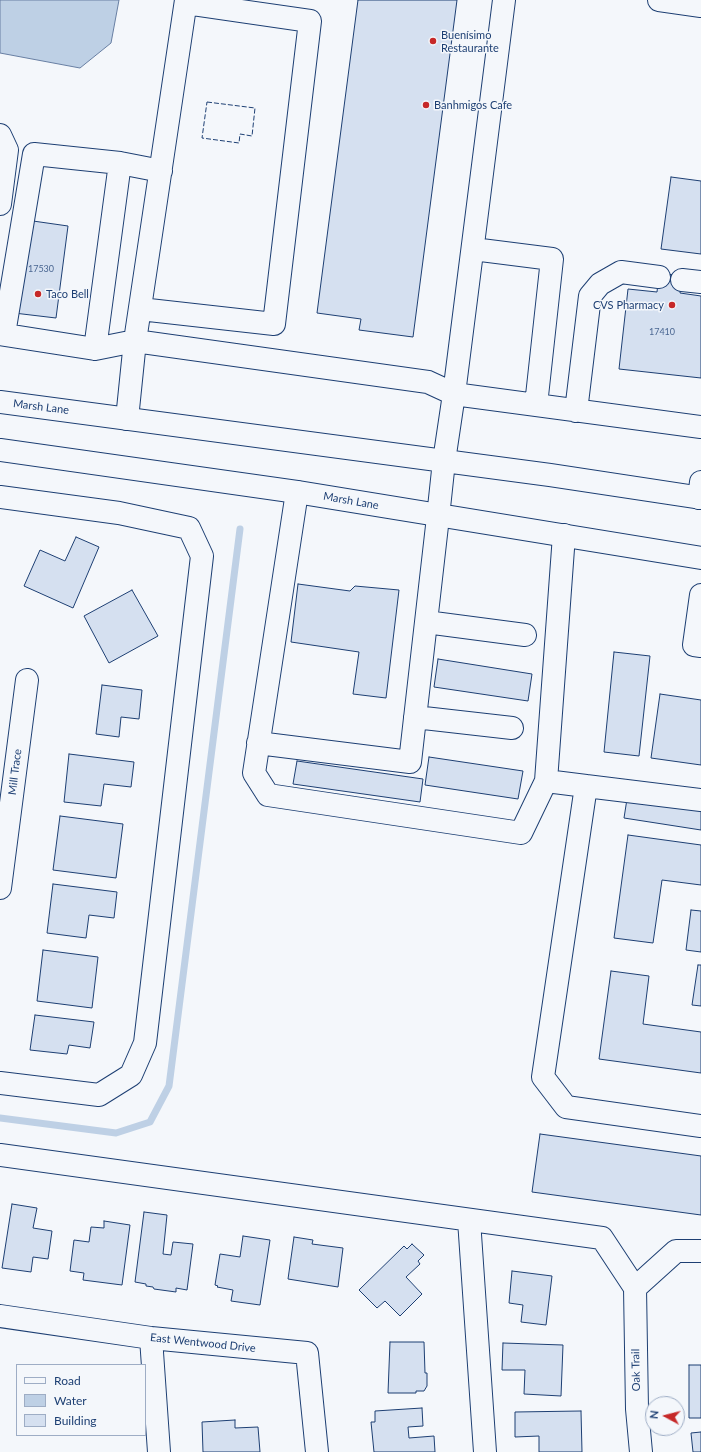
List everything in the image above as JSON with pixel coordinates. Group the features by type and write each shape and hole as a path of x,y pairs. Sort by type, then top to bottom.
{"main road":[{"path":"258,742 410,762 444,461 473,249 504,0"},
{"path":"659,0 701,6"},
{"path":"127,419 135,341 186,2 310,21 274,324 140,309"},
{"path":"0,135 7,150 0,204"},
{"path":"161,170 34,154 2,334 95,349 135,341 428,382 454,394 701,427"},
{"path":"95,349 120,164"},
{"path":"473,249 552,259 536,406"},
{"path":"576,411 590,296 600,284 621,272 659,277"},
{"name":"Marsh Lane","path":"0,402 444,461 700,493"},
{"name":"Marsh Lane","path":"0,450 298,492 701,558"},
{"path":"298,492 254,773 268,795 522,833 546,781 564,535"},
{"path":"0,497 119,513 189,528 202,556 145,1043 131,1075 99,1095 0,1083"},
{"path":"701,595 694,645 701,646"},
{"path":"426,622 525,636"},
{"name":"Mill Trace","path":"0,888 27,680"},
{"path":"415,717 512,728"},
{"path":"546,781 701,800"},
{"path":"586,786 543,1077 566,1107 701,1126"},
{"path":"0,1155 602,1238 635,1288 676,1251 701,1251"},
{"path":"469,1220 485,1452"},
{"name":"Oak Trail","path":"635,1288 637,1409 642,1452"},
{"name":"East Wentwood Drive","path":"0,1316 151,1338 307,1353 317,1452"},
{"path":"151,1338 159,1452"}],"water":[{"path":"0,0 119,0 111,43 80,68 0,53"}],"building":[{"path":"358,0 457,0 413,337 359,330 361,319 317,313"},
{"path":"671,177 701,181 701,254 661,249"},
{"path":"26,220 68,226 56,318 14,313"},
{"name":"CVS Pharmacy","path":"659,273 682,276 680,293 701,296 701,378 619,369 628,289 657,292"},
{"path":"76,537 99,547 73,608 24,586 40,550 65,561"},
{"path":"298,584 350,591 355,586 399,590 386,698 353,694 359,652 291,642"},
{"path":"132,590 158,636 109,663 84,616"},
{"path":"614,652 650,656 639,756 604,752"},
{"path":"438,659 532,674 528,701 434,687"},
{"path":"102,685 142,690 139,719 121,717 119,737 96,734"},
{"path":"660,694 701,700 701,765 651,758"},
{"path":"69,754 134,762 131,787 104,784 101,806 64,802"},
{"path":"429,757 523,771 518,799 425,785"},
{"path":"297,761 423,779 420,802 293,784"},
{"path":"627,799 701,810 701,830 624,818"},
{"path":"60,816 123,824 116,878 53,870"},
{"path":"628,835 701,845 701,885 662,880 653,943 614,938"},
{"path":"53,884 117,892 114,918 89,915 86,938 47,933"},
{"path":"691,910 701,911 701,952 686,950"},
{"path":"43,950 98,957 92,1008 37,1001"},
{"path":"698,965 701,965 701,1006 692,1005"},
{"path":"611,971 649,976 643,1024 701,1032 701,1073 599,1059"},
{"path":"35,1015 94,1022 90,1048 69,1045 67,1054 30,1050"},
{"path":"540,1134 701,1156 701,1215 532,1192"},
{"path":"12,1204 37,1208 33,1228 52,1231 48,1259 33,1257 31,1272 2,1268"},
{"path":"144,1212 167,1215 163,1254 171,1255 173,1242 193,1244 187,1290 176,1288 176,1292 154,1289 153,1287 146,1286 146,1284 135,1282"},
{"path":"104,1221 130,1225 122,1285 83,1280 84,1273 70,1271 74,1240 89,1242 91,1227 104,1228"},
{"path":"243,1236 270,1240 260,1305 231,1301 233,1290 217,1287 218,1286 215,1285 220,1254 240,1257"},
{"path":"294,1237 313,1240 312,1244 343,1248 338,1287 288,1279"},
{"path":"412,1244 424,1255 418,1261 420,1264 406,1277 422,1294 400,1316 385,1301 377,1308 359,1290 404,1246 407,1249"},
{"path":"512,1271 552,1276 546,1325 521,1322 523,1305 509,1303"},
{"path":"390,1342 424,1342 427,1386 424,1391 416,1391 416,1393 388,1393"},
{"path":"503,1343 563,1345 561,1396 524,1394 525,1370 502,1370"},
{"path":"689,1365 701,1365 701,1418 689,1418"},
{"path":"422,1408 423,1426 408,1427 409,1438 434,1436 435,1452 374,1452 371,1422 375,1422 375,1411"},
{"path":"581,1411 582,1452 539,1452 539,1436 515,1437 515,1412"},
{"path":"235,1420 235,1428 258,1427 260,1452 203,1452 202,1422"},
{"path":"701,1432 701,1452 693,1452 691,1433"}],"waterway":[{"path":"0,1118 116,1133 150,1122 169,1086 240,529"}],"fence":[{"path":"207,102 255,108 252,136 240,134 239,143 202,138 207,102"}],"place":[{"name":"Buenísimo Restaurante","path":"433,41"},
{"name":"Banhmigos Cafe","path":"426,105"},
{"name":"Taco Bell","path":"38,294"},
{"name":"CVS Pharmacy","path":"672,305"}]}
